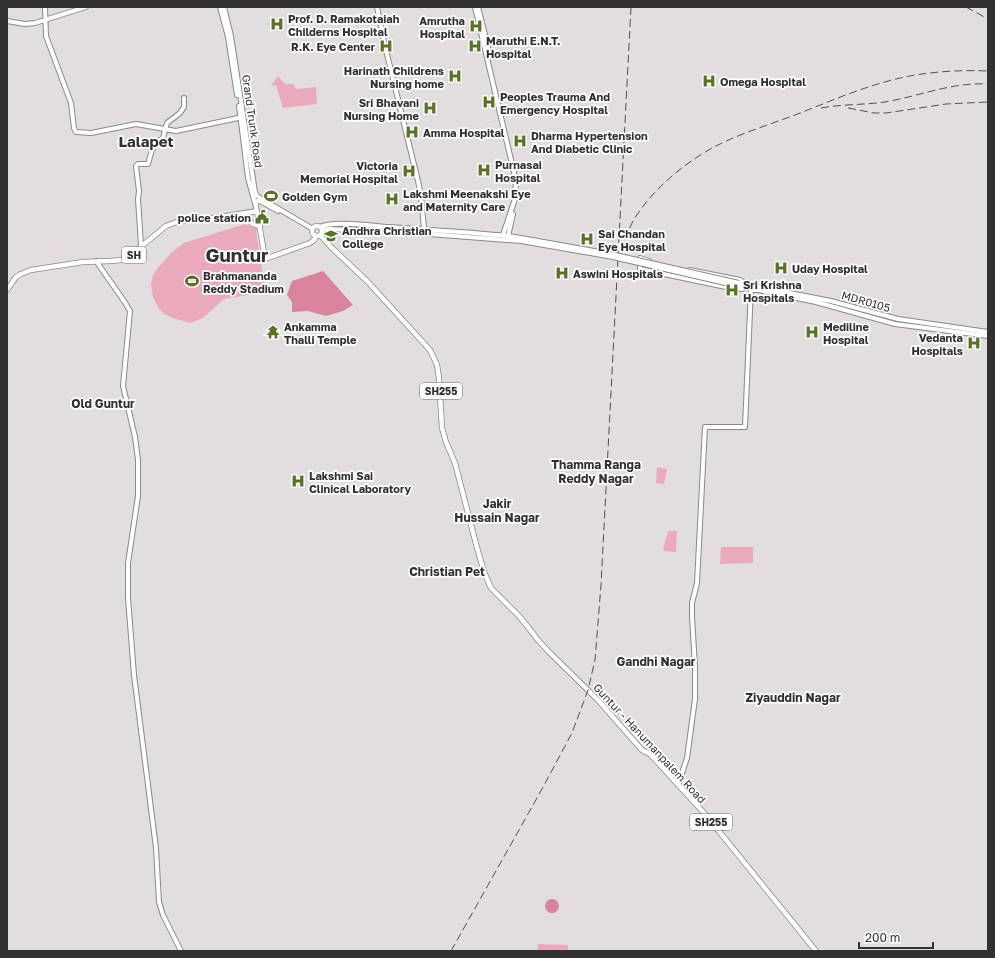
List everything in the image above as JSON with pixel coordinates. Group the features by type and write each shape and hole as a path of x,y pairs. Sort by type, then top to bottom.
{"main road":[{"name":"SH","path":"7,290 16,277 21,274 43,268 122,260 166,226 179,221 257,211"},
{"path":"257,211 265,259 310,243 319,233 315,227 313,229"},
{"name":"SH","path":"7,294 17,279 22,275 42,270 97,262 116,263 126,261 168,228 180,223 244,217 253,224 260,226"},
{"name":"Guntur - Hanumanpalem Road","path":"313,229 313,234 319,233 332,248 368,282 429,348 437,365 441,388 442,428 455,463 458,465 487,572 495,590 527,625 537,639 586,688 642,750 650,754 708,818 816,951"}],"street":[{"path":"45,7 47,38 71,103 75,131 91,133 136,124 177,131 242,117"},
{"path":"7,21 25,24 45,20 84,7"},
{"name":"Grand Trunk Road","path":"220,7 228,37 255,192 257,196 313,229"},
{"name":"Grand Trunk Road","path":"224,7 231,36 242,117 248,178 257,211"},
{"path":"377,7 384,42 418,181 424,229"},
{"path":"477,7 518,178 518,199 506,235"},
{"path":"141,245 138,198 139,191 136,166 138,164 148,164 152,150 157,142 163,138 167,123 184,108 184,98"},
{"path":"256,205 257,201 260,201 313,229"},
{"path":"319,233 329,224 506,235 521,240"},
{"path":"319,233 329,229 521,240"},
{"name":"MDR0105","path":"521,240 611,254 836,307 895,324 988,336"},
{"path":"640,258 740,280 745,286 741,289 726,287 640,269 640,258"},
{"path":"97,262 130,311 123,386 135,436 138,460 138,496 128,563 128,598 134,680 156,848 159,902 163,915 181,951"},
{"name":"MDR0105","path":"745,286 831,301 898,319 988,332"},
{"path":"678,785 687,758 695,698 692,603 697,583 705,427 745,427 751,288"}],"shaded area":[{"path":"278,76 285,84 293,84 296,89 316,87 317,104 283,108 276,85 271,86"},
{"name":"Brahmananda Reddy Stadium","path":"245,224 258,229 256,230 265,292 224,299 203,318 190,323 164,314 158,307 153,297 151,285 153,275 172,252 184,243"},
{"path":"323,271 353,305 343,311 326,316 308,311 292,312 292,302 287,295 292,281"},
{"path":"657,467 667,469 664,484 656,483"},
{"path":"668,531 677,531 676,552 663,551"},
{"path":"721,547 753,547 753,563 720,564"},
{"path":"552,899 557,901 559,906 557,911 552,913 547,911 545,906 547,901"},
{"path":"538,944 568,945 568,951 537,951"}],"railway":[{"path":"451,951 572,733 588,690 595,660 601,585 631,7"},
{"path":"966,7 988,19"},
{"path":"623,251 631,225 638,213 658,189 683,167 722,143 873,85 906,77 938,72 988,71"},
{"path":"821,108 885,102 949,87 988,84"},
{"path":"848,108 874,113 886,113 946,104 988,102"}],"place":[{"name":"Prof. D. Ramakotaiah Childerns Hospital","path":"277,24"},
{"name":"Amrutha Hospital","path":"476,26"},
{"name":"R.K. Eye Center","path":"386,46"},
{"name":"Maruthi E.N.T. Hospital","path":"475,46"},
{"name":"Harinath Childrens Nursing home","path":"455,76"},
{"name":"Omega Hospital","path":"709,81"},
{"name":"Peoples Trauma And Emergency Hospital","path":"489,102"},
{"name":"Sri Bhavani Nursing Home","path":"430,108"},
{"name":"Amma Hospital","path":"412,132"},
{"name":"Dharma Hypertension And Diabetic Clinic","path":"520,141"},
{"name":"Purnasai Hospital","path":"484,170"},
{"name":"Victoria Memorial Hospital","path":"409,171"},
{"name":"Golden Gym","path":"271,196"},
{"name":"Lakshmi Meenakshi Eye and Maternity Care","path":"392,199"},
{"name":"police station","path":"262,217"},
{"name":"Andhra Christian College","path":"331,236"},
{"name":"Sai Chandan Eye Hospital","path":"587,239"},
{"name":"Uday Hospital","path":"781,268"},
{"name":"Aswini Hospitals","path":"562,273"},
{"name":"Brahmananda Reddy Stadium","path":"192,281"},
{"name":"Sri Krishna Hospitals","path":"732,290"},
{"name":"Ankamma Thalli Temple","path":"273,332"},
{"name":"Mediline Hospital","path":"812,332"},
{"name":"Vedanta Hospitals","path":"974,343"},
{"name":"Lakshmi Sai Clinical Laboratory","path":"298,481"}],"district":[{"name":"Lalapet","path":"146,141"},
{"name":"Guntur","path":"237,254"},
{"name":"Old Guntur","path":"103,403"},
{"name":"Thamma Ranga Reddy Nagar","path":"596,471"},
{"name":"Jakir Hussain Nagar","path":"497,510"},
{"name":"Christian Pet","path":"447,571"},
{"name":"Gandhi Nagar","path":"656,661"},
{"name":"Ziyauddin Nagar","path":"793,697"}]}
